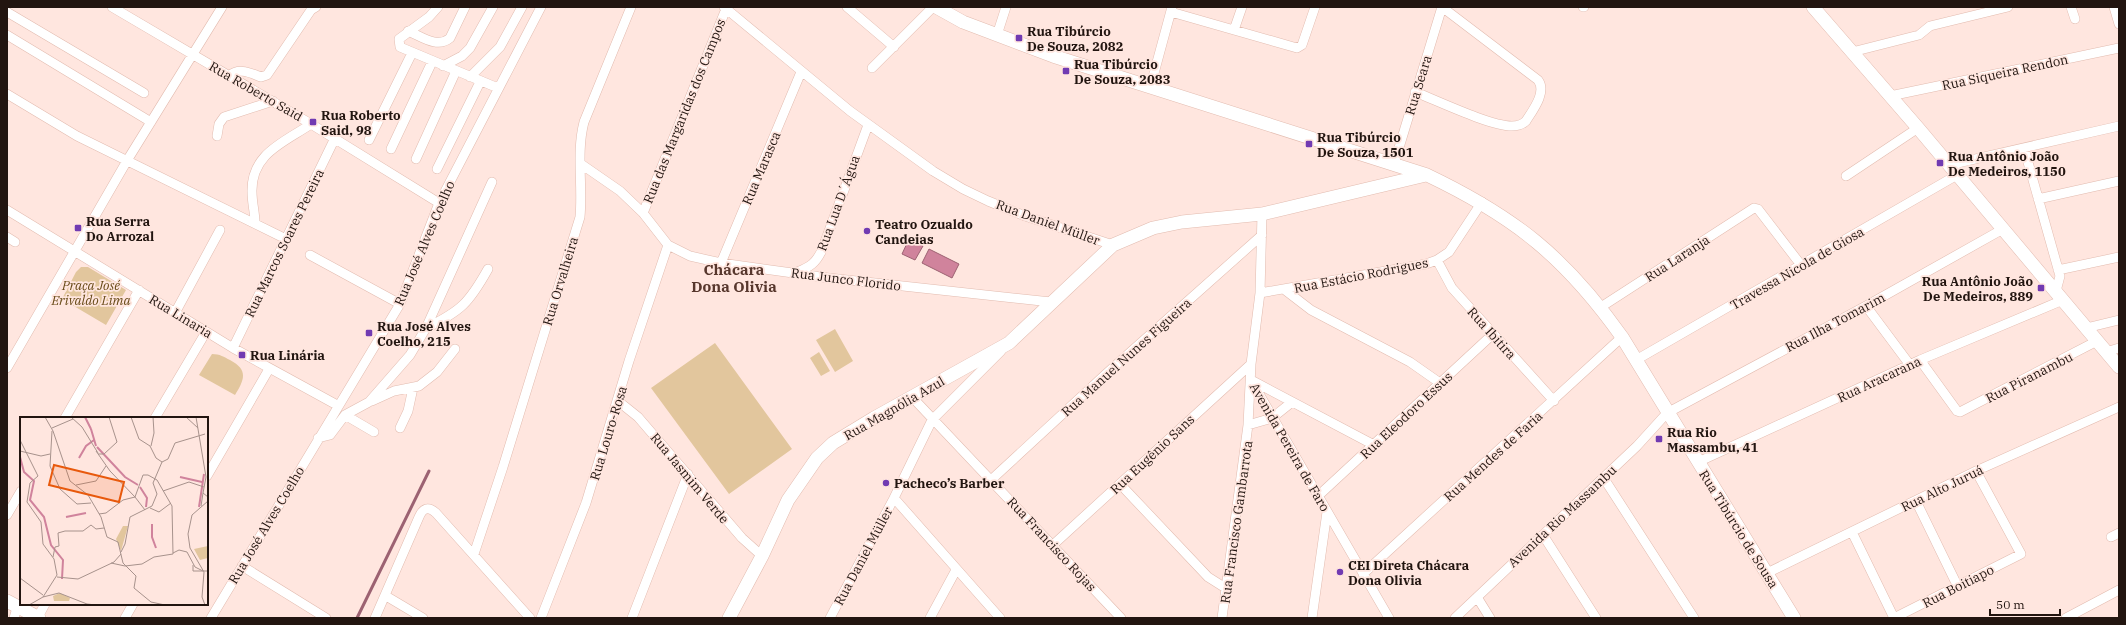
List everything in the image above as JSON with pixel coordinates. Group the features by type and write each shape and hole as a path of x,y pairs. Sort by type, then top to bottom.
{"street":[{"name":"Rua Roberto Said","path":"112,7 335,138 439,203"},
{"path":"7,368 128,159 222,7"},
{"path":"229,76 233,72 242,71 261,77 266,75 311,10 316,7"},
{"path":"438,7 429,17 399,39 399,45 432,62 498,88"},
{"path":"408,31 436,43 446,42 450,38 465,7"},
{"path":"442,66 462,56 470,48 493,7"},
{"path":"470,78 500,47 522,7"},
{"name":"Rua José Alves Coelho","path":"211,618 337,405 400,304 439,203 541,7"},
{"name":"Rua Orvalheira","path":"474,554 503,467 580,217 582,199 580,138 584,122 631,7"},
{"path":"847,7 894,47"},
{"path":"872,68 934,7"},
{"name":"Rua Tibúrcio de Sousa","path":"934,7 963,22 996,35 1150,88 1427,174 1482,202 1519,227 1545,248 1574,276 1601,307 1622,337 1667,413 1767,572 1794,618"},
{"path":"996,35 1006,7"},
{"path":"1234,30 1242,7"},
{"path":"1150,88 1172,9 1234,30 1298,48 1302,45 1315,7"},
{"path":"1415,92 1473,115 1511,126 1523,124 1526,121 1542,88 1538,80 1442,7"},
{"name":"Rua Seara","path":"1394,164 1442,7"},
{"path":"1813,7 1918,128 2119,367"},
{"path":"1852,52 1919,36 1930,26 2008,7"},
{"path":"2071,7 2075,19"},
{"path":"2114,7 2119,24"},
{"name":"Rua Daniel Müller","path":"725,8 801,72 868,125 933,171 962,189 1025,216 1113,245 1153,228 1182,222 1262,214 1427,174"},
{"name":"Rua das Margaridas dos Campos","path":"643,213 725,8"},
{"path":"7,12 144,93"},
{"path":"7,34 151,122"},
{"name":"Rua Siqueira Rendon","path":"1890,96 2119,48"},
{"path":"369,140 412,53"},
{"path":"391,149 432,62"},
{"path":"416,159 456,71"},
{"name":"Rua Marasca","path":"721,263 801,72"},
{"path":"438,169 480,82"},
{"path":"7,94 77,136 128,159 286,239"},
{"path":"217,136 219,124 224,118 273,101"},
{"path":"256,223 252,191 256,169 269,150 311,124"},
{"name":"Rua Lua D´Água","path":"798,272 811,266 818,260 868,125"},
{"name":"Travessa Nicola de Giosa","path":"1636,360 1801,265 1953,170 2024,148 2119,126"},
{"path":"1846,176 1918,128"},
{"name":"Rua Marcos Soares Pereira","path":"233,348 335,138"},
{"path":"2024,148 2058,270 2060,280 2059,296"},
{"name":"Rua Junco Florido","path":"580,164 620,191 643,213 668,245 690,256 721,263 798,272 829,278 1051,302"},
{"path":"2038,199 2119,181"},
{"path":"369,402 410,355 426,328 492,182"},
{"name":"Rua Estácio Rodrigues","path":"1260,293 1286,290 1426,264 1437,260 1449,252 1482,202"},
{"name":"Rua Laranja","path":"1601,307 1754,208 1758,209 1801,265"},
{"name":"Rua Linaria","path":"7,210 233,348 337,405"},
{"name":"Avenida Pereira de Faro","path":"1262,214 1260,293 1250,380 1389,618"},
{"name":"Rua Ilha Tomarim","path":"1667,413 1866,306 2003,229"},
{"path":"175,313 220,230"},
{"name":"Rua Manuel Nunes Figueira","path":"991,480 1113,368 1262,236"},
{"name":"Rua Louro-Rosa","path":"541,618 584,510 631,354 668,245"},
{"name":"Rua Magnólia Azul","path":"729,618 762,556 788,500 816,458 833,443 1010,343 1051,302 1113,245"},
{"path":"310,255 400,304"},
{"path":"2058,270 2119,257"},
{"name":"Rua Ibitira","path":"1437,260 1452,288 1554,401"},
{"path":"426,328 450,317 463,307 475,294 488,269"},
{"path":"66,417 138,290"},
{"path":"1286,290 1311,310 1410,362 1440,382"},
{"name":"Rua Aracarana","path":"1698,462 2059,296"},
{"path":"1866,306 1910,365"},
{"path":"2086,328 2119,320"},
{"path":"156,417 206,332"},
{"name":"Rua Eleodoro Essus","path":"1318,496 1493,334"},
{"name":"Rua Mendes de Faria","path":"1364,574 1622,337"},
{"name":"Rua Piranambu","path":"1920,360 1957,411 1960,412 2097,341"},
{"name":"Rua Daniel Müller","path":"830,618 894,498 932,420 1010,343"},
{"path":"2106,352 2119,348"},
{"path":"318,438 330,435 345,415 369,402 394,391 413,388 426,382 437,372 455,349"},
{"name":"Rua Eugênio Sans","path":"1054,544 1251,364"},
{"path":"208,474 269,368"},
{"path":"1250,380 1374,445"},
{"name":"Rua Francisco Gambarrota","path":"1222,618 1248,425 1250,380"},
{"path":"400,428 408,411 413,388"},
{"name":"Rua Francisco Rojas","path":"912,397 932,420 1054,544 1121,618"},
{"name":"Rua Jasmim Verde","path":"618,401 638,417 742,538 762,556"},
{"path":"1272,418 1292,402"},
{"name":"Rua Alto Juruá","path":"1767,572 1976,472 2119,407"},
{"name":"Avenida Rio Massambu","path":"1455,618 1603,477 1667,413"},
{"path":"345,415 374,432"},
{"name":"Rua Francisco Gambarrota","path":"1248,425 1272,418"},
{"name":"Rua Boitiapo","path":"1894,618 2021,554 2022,551 1976,472"},
{"path":"632,618 688,474"},
{"path":"1603,477 1694,618"},
{"path":"1120,484 1208,577 1227,589"},
{"path":"7,514 20,493"},
{"path":"894,498 1000,618"},
{"path":"1916,501 1958,587"},
{"path":"375,618 386,596 422,511 427,508 432,510 474,554 530,618"},
{"path":"1312,618 1327,512"},
{"path":"1852,532 1894,618"},
{"path":"1543,535 1596,618"},
{"path":"242,566 326,618"},
{"path":"930,618 956,570"},
{"path":"2066,618 2119,590"},
{"path":"386,596 423,618"},
{"path":"1477,598 1490,618"},
{"path":"13,609 39,618 45,605"},
{"path":"125,618 132,605"}],"green space":[{"name":"Praça José Erivaldo Lima","path":"81,267 88,267 126,290 106,325 62,299 76,272"},
{"path":"835,329 853,361 835,372 816,340"},
{"path":"715,343 792,449 729,494 651,388"},
{"path":"819,352 830,371 821,376 810,358"},
{"path":"212,354 220,355 230,360 240,368 243,376 241,385 235,395 199,375"}],"shaded area":[{"path":"909,239 923,246 915,260 902,254"},
{"path":"929,249 959,264 952,278 922,263"}],"waterway":[{"path":"357,618 429,471"}],"place":[{"name":"Rua Tibúrcio De Souza, 2082","path":"1019,38"},
{"name":"Rua Tibúrcio De Souza, 2083","path":"1066,71"},
{"name":"Rua Roberto Said, 98","path":"313,122"},
{"name":"Rua Tibúrcio De Souza, 1501","path":"1309,144"},
{"name":"Rua Antônio João De Medeiros, 1150","path":"1940,163"},
{"name":"Rua Serra Do Arrozal","path":"78,228"},
{"name":"Teatro Ozualdo Candeias","path":"867,231"},
{"name":"Rua Antônio João De Medeiros, 889","path":"2041,288"},
{"name":"Rua José Alves Coelho, 215","path":"369,333"},
{"name":"Rua Linária","path":"242,355"},
{"name":"Rua Rio Massambu, 41","path":"1659,439"},
{"name":"Pacheco’s Barber","path":"886,483"},
{"name":"CEI Direta Chácara Dona Olivia","path":"1340,572"}],"district":[{"name":"Chácara Dona Olivia","path":"734,278"}]}
